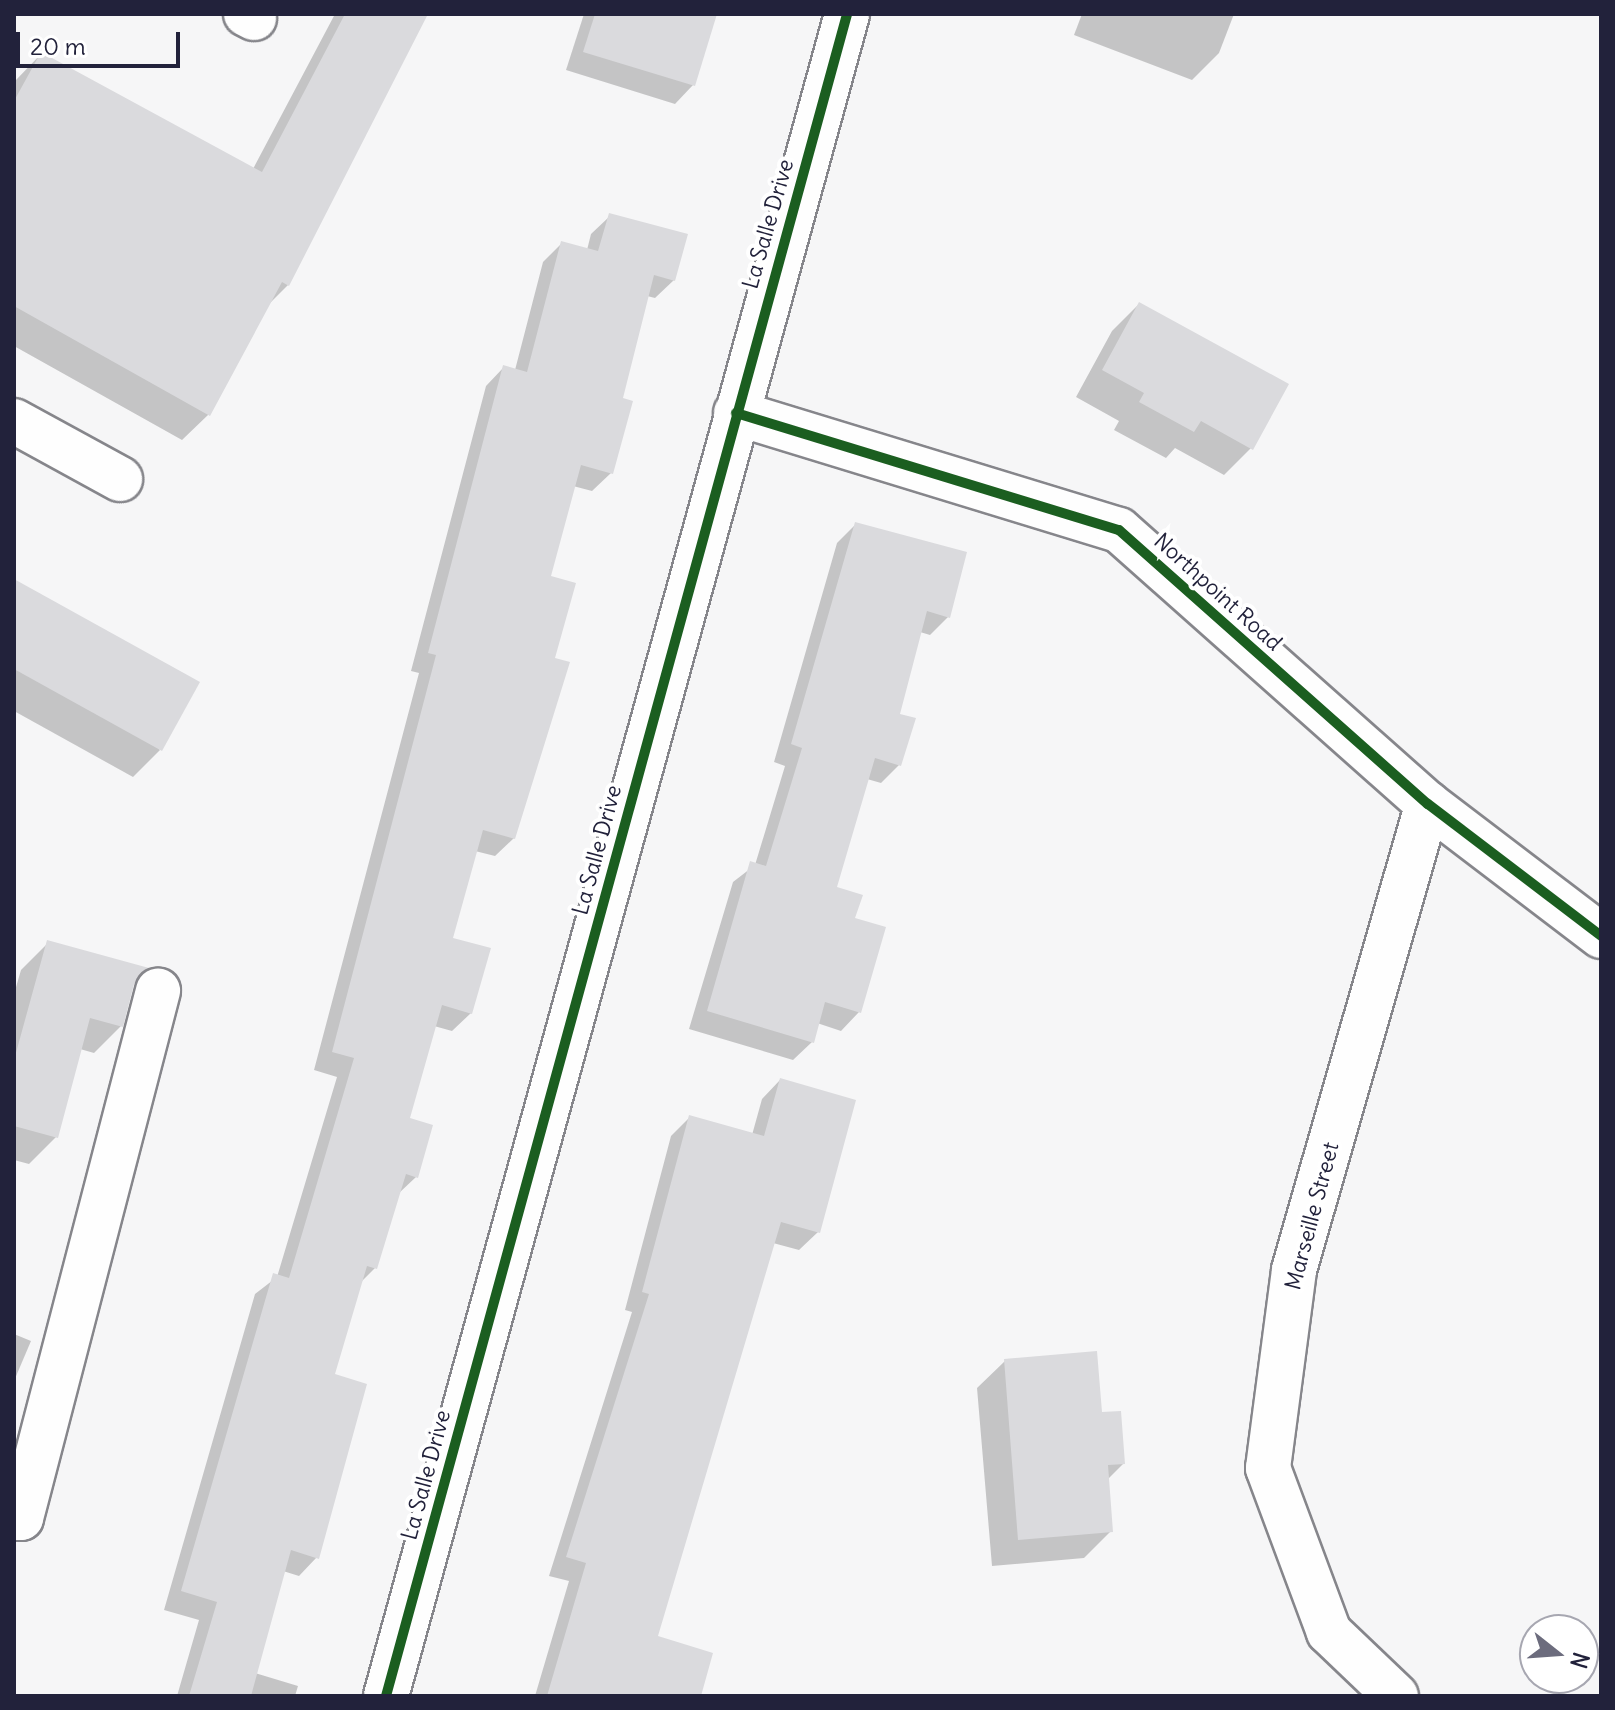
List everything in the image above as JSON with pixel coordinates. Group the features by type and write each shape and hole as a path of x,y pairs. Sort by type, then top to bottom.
{"street":[{"name":"La Salle Drive","path":"386,1696 847,14"},
{"name":"Northpoint Road","path":"736,413 1119,530 1428,804 1601,936"},
{"path":"14,421 120,479"},
{"name":"Marseille Street","path":"1396,1696 1329,1632 1268,1468 1294,1270 1428,804"},
{"path":"14,1518 21,1518 158,991"}],"building":[{"path":"345,14 428,14 289,286 282,282 210,416 14,306 14,101 41,52 262,172"},
{"path":"595,14 717,14 695,86 583,52"},
{"path":"609,213 688,234 675,281 654,275 623,398 633,401 613,474 581,465 551,576 576,583 555,658 570,662 515,839 483,830 453,938 491,948 472,1014 442,1005 410,1118 433,1125 418,1178 406,1174 377,1269 367,1266 335,1374 367,1384 319,1559 291,1550 251,1696 189,1696 217,1602 181,1591 273,1273 289,1278 354,1058 332,1052 436,655 428,653 503,365 527,372 561,241 598,251"},
{"path":"1139,302 1289,384 1253,450 1201,421 1194,432 1139,402 1144,393 1102,370"},
{"path":"855,522 967,552 950,618 927,611 900,714 916,718 901,766 875,758 837,887 863,895 855,918 886,927 861,1013 825,1002 814,1043 707,1011 750,861 766,866 802,748 791,744"},
{"path":"14,579 200,682 162,751 14,669"},
{"path":"47,940 149,968 134,984 123,1027 90,1018 58,1138 14,1126 14,1060"},
{"path":"780,1078 856,1100 820,1233 781,1222 658,1636 713,1653 701,1696 547,1696 586,1563 566,1557 649,1294 642,1292 689,1115 764,1136"},
{"path":"1097,1351 1102,1412 1121,1411 1125,1464 1108,1465 1113,1532 1018,1540 1004,1359"}],"cycle path":[{"path":"386,1696 847,14"},
{"path":"736,413 1119,530 1428,804 1601,936"}]}
